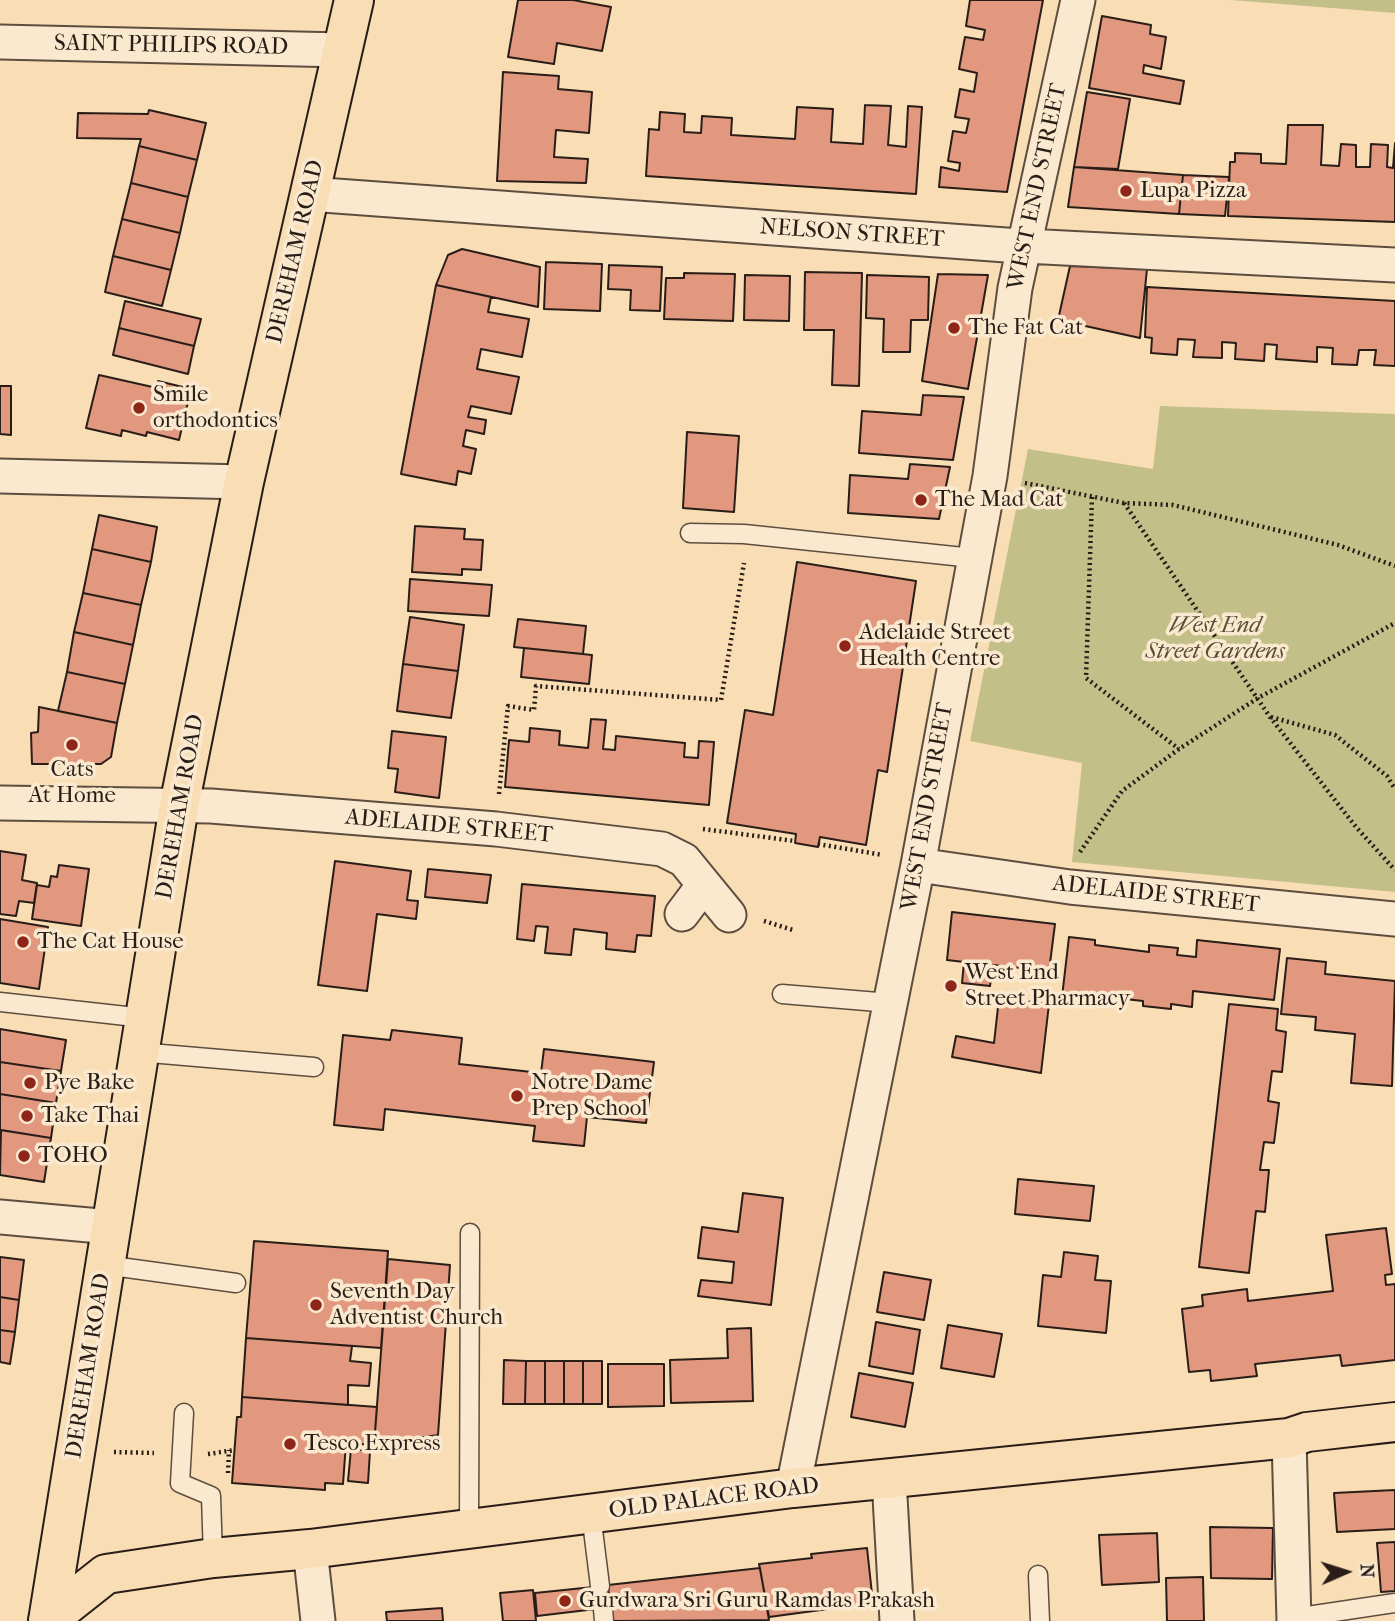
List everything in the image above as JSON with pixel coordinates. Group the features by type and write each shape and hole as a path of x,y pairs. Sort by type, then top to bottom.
{"main road":[{"name":"DEREHAM ROAD","path":"48,1620 179,806 244,482 354,0"},
{"name":"OLD PALACE ROAD","path":"48,1620 106,1574 214,1558 470,1530 793,1488 1289,1437 1307,1432 1395,1422"}],"street":[{"name":"WEST END STREET","path":"793,1488 918,865 990,476 1015,288 1078,0"},
{"name":"SAINT PHILIPS ROAD","path":"0,42 342,50"},
{"name":"NELSON STREET","path":"309,194 1024,246 1395,265"},
{"path":"0,476 244,482"},
{"name":"ADELAIDE STREET","path":"0,803 179,806 496,830 662,849 684,860 703,886 741,916"},
{"name":"ADELAIDE STREET","path":"918,865 1070,887 1395,919"},
{"path":"682,915 703,886"},
{"path":"0,1217 111,1227"},
{"path":"1289,1437 1294,1620"},
{"path":"889,1479 897,1621"},
{"path":"310,1549 318,1621"}],"lane":[{"path":"690,533 749,534 973,558"},
{"path":"782,994 890,1003"},
{"path":"0,1002 141,1035 314,1067"},
{"path":"470,1233 470,1530"},
{"path":"105,1265 236,1283"},
{"path":"184,1413 180,1483 211,1496 214,1558"},
{"path":"591,1514 600,1586"},
{"path":"1038,1575 1040,1621"},
{"path":"1294,1620 1395,1604"}],"path":[{"path":"990,476 1124,503 1173,505 1338,545 1395,566"},
{"path":"1092,497 1086,678 1180,749"},
{"path":"1124,503 1270,717 1356,827 1395,870"},
{"path":"496,830 508,706 534,710 536,686 721,700 749,534"},
{"path":"1070,887 1079,853 1122,792 1180,749 1258,698 1395,622"},
{"path":"1270,717 1335,735 1387,776 1395,789"},
{"path":"725,831 795,841"},
{"path":"818,844 893,857 918,865"},
{"path":"741,916 793,930"}],"green space":[{"path":"1231,0 1395,0 1395,13"},
{"name":"West End Street Gardens","path":"1160,406 1395,414 1395,892 1072,862 1082,763 970,741 1028,449 1153,469"}],"building":[{"path":"518,0 573,0 611,7 602,51 557,43 554,64 508,57"},
{"path":"970,0 1043,0 1007,192 939,187 941,167 959,171 960,163 948,161 953,131 966,133 969,119 955,117 960,89 974,92 977,73 959,69 965,37 983,40 985,30 966,26"},
{"path":"1102,16 1151,25 1150,34 1166,37 1161,69 1144,65 1143,73 1184,81 1180,104 1089,88"},
{"path":"503,72 559,76 558,89 592,92 589,133 556,130 554,157 588,159 586,183 497,181"},
{"path":"1087,92 1130,99 1118,169 1074,167"},
{"path":"865,105 891,106 888,145 906,147 908,106 922,107 916,194 646,176 649,129 659,130 660,112 685,114 684,132 701,133 702,116 732,118 731,135 795,139 797,107 833,109 831,142 863,144"},
{"path":"149,110 206,123 197,160 139,146 141,139 77,138 78,113 148,114"},
{"path":"1288,125 1323,125 1321,165 1339,166 1341,144 1356,145 1356,167 1370,167 1371,144 1388,145 1387,167 1393,168 1395,143 1395,222 1228,216 1230,162 1235,162 1235,153 1261,154 1261,163 1286,164"},
{"path":"139,146 197,160 188,197 131,183"},
{"name":"Lupa Pizza","path":"1074,167 1183,175 1179,214 1068,207"},
{"path":"1183,175 1229,177 1225,216 1179,214"},
{"path":"131,183 188,197 180,233 122,219"},
{"path":"122,219 180,233 171,270 113,256"},
{"path":"462,249 540,267 538,307 436,285 448,255"},
{"path":"113,256 171,270 162,306 105,292"},
{"path":"546,262 602,264 600,311 544,309"},
{"path":"609,265 662,267 660,311 630,310 631,290 608,289"},
{"path":"1070,266 1147,269 1140,338 1058,320"},
{"path":"805,272 862,273 859,386 832,385 834,330 804,330"},
{"path":"684,273 735,274 733,321 664,319 666,278 684,278"},
{"name":"The Fat Cat","path":"938,274 988,275 968,389 922,381"},
{"path":"745,275 790,276 789,321 744,320"},
{"path":"867,275 929,277 928,320 911,320 910,352 883,352 884,319 866,318"},
{"path":"436,285 491,297 488,312 529,319 522,357 481,349 477,369 519,377 511,414 471,406 468,417 486,420 484,434 466,430 463,446 476,449 471,474 458,471 456,485 401,474"},
{"path":"1147,287 1395,301 1395,366 1374,365 1376,350 1359,350 1357,365 1332,364 1333,348 1317,347 1317,362 1276,359 1277,345 1265,344 1264,361 1235,359 1236,343 1222,342 1222,358 1193,357 1195,340 1178,339 1177,355 1151,353 1152,338 1145,337"},
{"path":"125,301 201,319 194,346 119,328"},
{"path":"119,328 194,346 188,374 113,355"},
{"name":"Smile orthodontics","path":"99,375 157,388 158,381 191,389 179,440 147,432 146,436 122,430 121,436 86,428"},
{"path":"0,386 11,386 11,435 0,434"},
{"path":"923,395 964,397 953,460 859,453 862,411 921,415"},
{"path":"687,432 739,436 734,512 683,508"},
{"path":"910,464 950,467 939,519 848,513 850,475 908,479"},
{"path":"99,515 157,527 151,562 92,549"},
{"path":"415,526 465,529 464,539 483,540 481,570 462,569 462,575 412,572"},
{"path":"92,549 151,562 141,605 83,593"},
{"name":"Adelaide Street Health Centre","path":"797,562 916,581 887,772 878,770 866,845 820,837 818,847 795,843 796,834 727,823 745,710 773,715"},
{"path":"410,579 492,585 489,616 408,611"},
{"path":"83,593 141,605 133,645 74,632"},
{"path":"410,617 464,625 458,671 403,664"},
{"path":"518,619 586,626 583,654 514,647"},
{"path":"74,632 133,645 125,684 67,672"},
{"path":"524,648 592,655 589,684 521,677"},
{"path":"403,664 458,671 451,718 397,711"},
{"path":"67,672 125,684 117,723 58,711"},
{"name":"Cats At Home","path":"39,707 117,723 111,757 101,764 32,764 31,733 38,732"},
{"path":"591,719 606,720 603,749 615,750 616,736 685,743 684,757 698,758 699,741 714,742 709,805 505,787 509,740 529,742 530,728 560,731 559,745 588,748"},
{"path":"392,731 446,737 439,798 395,792 398,769 388,768"},
{"path":"0,851 26,855 22,880 37,883 34,903 19,901 16,916 0,914"},
{"path":"335,861 411,871 407,900 418,901 416,919 377,914 367,991 318,985"},
{"path":"59,865 89,869 81,926 32,919 37,885 49,887 51,876 57,877"},
{"path":"428,869 491,875 487,903 425,897"},
{"path":"522,884 655,896 651,936 637,935 635,952 606,949 607,933 574,929 571,955 545,953 548,927 536,926 534,941 517,939"},
{"path":"952,912 1055,924 1049,971 993,965 990,986 962,983 964,962 947,960"},
{"name":"The Cat House","path":"0,919 48,927 39,989 0,983"},
{"path":"1069,937 1095,940 1095,945 1149,952 1149,945 1178,948 1177,955 1196,957 1197,940 1280,949 1274,1000 1193,991 1192,1007 1171,1004 1171,1009 1143,1006 1143,1001 1089,995 1088,1000 1062,997"},
{"path":"1287,958 1326,962 1325,974 1395,981 1392,1086 1351,1083 1355,1034 1315,1030 1316,1017 1281,1014"},
{"path":"999,998 1049,1004 1041,1073 952,1057 956,1036 994,1043"},
{"path":"1229,1004 1278,1009 1276,1030 1286,1032 1282,1072 1272,1071 1268,1101 1279,1103 1274,1143 1264,1142 1260,1170 1269,1170 1265,1212 1256,1211 1249,1273 1199,1267"},
{"path":"0,1029 66,1040 61,1071 0,1062"},
{"path":"392,1030 462,1038 459,1064 541,1073 544,1049 654,1062 646,1123 587,1117 584,1146 533,1141 535,1126 385,1109 383,1130 334,1125 343,1035 390,1040"},
{"name":"Pye Bake","path":"0,1062 61,1071 56,1103 0,1094"},
{"name":"Take Thai","path":"0,1094 56,1103 51,1138 0,1130"},
{"name":"TOHO","path":"1,1130 51,1138 44,1182 0,1175"},
{"path":"1018,1179 1094,1186 1090,1221 1015,1214"},
{"path":"743,1193 783,1198 771,1305 698,1296 701,1280 732,1283 734,1262 698,1258 702,1227 738,1232"},
{"path":"1386,1228 1392,1274 1385,1275 1386,1285 1395,1284 1395,1360 1342,1366 1340,1355 1255,1364 1257,1376 1211,1381 1210,1370 1189,1372 1182,1309 1203,1306 1202,1295 1247,1289 1248,1301 1333,1291 1326,1235"},
{"name":"Seventh Day Adventist Church","path":"254,1241 388,1251 381,1348 246,1338"},
{"path":"1064,1252 1098,1256 1095,1280 1111,1281 1106,1333 1038,1326 1043,1275 1061,1277"},
{"path":"0,1257 24,1260 19,1300 0,1297"},
{"path":"388,1259 450,1265 438,1435 374,1445"},
{"path":"884,1272 931,1280 924,1320 877,1312"},
{"path":"0,1297 19,1300 15,1332 0,1330"},
{"path":"876,1322 920,1330 913,1374 869,1366"},
{"path":"948,1325 1002,1334 994,1377 941,1368"},
{"path":"751,1328 753,1401 671,1403 670,1360 728,1358 727,1329"},
{"path":"0,1330 15,1332 10,1364 0,1362"},
{"path":"246,1338 352,1346 350,1361 371,1363 369,1386 348,1385 348,1405 242,1397"},
{"path":"504,1360 526,1361 525,1404 503,1404"},
{"path":"526,1361 545,1361 545,1404 525,1404"},
{"path":"545,1361 564,1361 564,1404 545,1404"},
{"path":"564,1361 583,1361 583,1404 564,1404"},
{"path":"583,1361 602,1361 602,1404 583,1404"},
{"path":"608,1364 664,1364 664,1406 608,1407"},
{"path":"859,1373 913,1383 905,1427 851,1417"},
{"name":"Tesco Express","path":"242,1397 377,1407 374,1445 346,1443 343,1484 325,1483 325,1490 232,1483 237,1417 241,1417"},
{"path":"351,1449 370,1451 368,1483 348,1481"},
{"path":"1395,1490 1395,1529 1337,1532 1334,1493"},
{"path":"1210,1527 1273,1528 1272,1579 1211,1578"},
{"path":"1157,1533 1159,1582 1102,1585 1099,1535"},
{"path":"1395,1542 1395,1591 1381,1592 1377,1543"},
{"path":"867,1548 873,1603 769,1617 759,1564 812,1558 811,1554"},
{"path":"760,1568 769,1620 611,1621 608,1585"},
{"path":"1203,1577 1204,1621 1167,1621 1166,1578"},
{"path":"608,1585 610,1608 596,1609 593,1587"},
{"name":"Gurdwara Sri Guru Ramdas Prakash","path":"593,1587 596,1609 537,1616 535,1593"},
{"path":"533,1590 536,1621 503,1621 500,1593"},
{"path":"442,1608 443,1621 387,1621 386,1612"}],"place":[{"name":"Lupa Pizza","path":"1126,191"},
{"name":"The Fat Cat","path":"954,328"},
{"name":"Smile orthodontics","path":"139,408"},
{"name":"The Mad Cat","path":"921,500"},
{"name":"Adelaide Street Health Centre","path":"845,646"},
{"name":"Cats At Home","path":"72,745"},
{"name":"The Cat House","path":"23,942"},
{"name":"West End Street Pharmacy","path":"951,986"},
{"name":"Pye Bake","path":"30,1083"},
{"name":"Notre Dame Prep School","path":"517,1096"},
{"name":"Take Thai","path":"27,1116"},
{"name":"TOHO","path":"24,1156"},
{"name":"Seventh Day Adventist Church","path":"316,1305"},
{"name":"Tesco Express","path":"290,1444"},
{"name":"Gurdwara Sri Guru Ramdas Prakash","path":"565,1601"}]}
